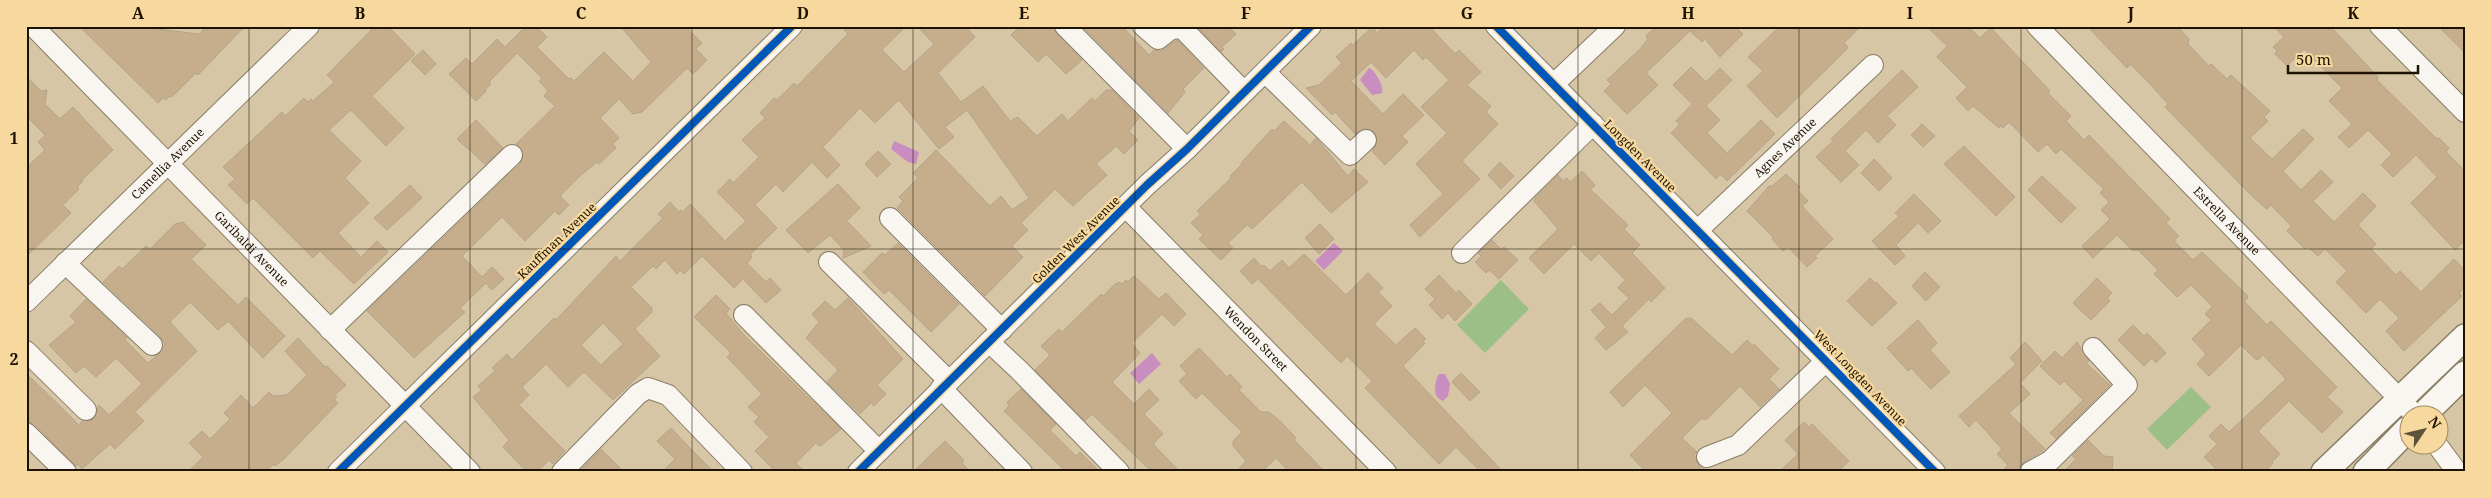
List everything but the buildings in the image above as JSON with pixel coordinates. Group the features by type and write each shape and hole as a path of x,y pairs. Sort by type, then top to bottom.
{"main road":[{"path":"2409,406 2465,337"},
{"path":"2432,406 2465,374"},
{"path":"2324,472 2398,415"},
{"path":"2366,472 2398,440"}],"street":[{"name":"Garibaldi Avenue","path":"33,26 470,472"},
{"name":"Camellia Avenue","path":"27,299 309,26"},
{"name":"Kauffman Avenue","path":"338,472 792,26"},
{"path":"1065,26 1187,149"},
{"path":"1143,26 1158,39 1171,29 1182,28 1244,92"},
{"name":"Golden West Avenue","path":"858,472 945,384 1311,26"},
{"name":"Longden Avenue","path":"1496,26 1768,301"},
{"path":"1554,84 1615,26"},
{"name":"Estrella Avenue","path":"2037,26 2407,406"},
{"path":"2380,26 2465,112"},
{"name":"Agnes Avenue","path":"1698,230 1873,65"},
{"path":"1265,72 1350,156 1366,140"},
{"path":"1462,253 1593,124"},
{"path":"330,330 512,154"},
{"name":"Wendon Street","path":"1126,207 1386,472"},
{"path":"890,218 995,336 1019,370 1119,472"},
{"path":"829,262 945,384 1022,472"},
{"path":"65,263 152,345"},
{"name":"West Longden Avenue","path":"1768,301 1935,472"},
{"path":"744,315 879,451"},
{"path":"2030,472 2050,461 2127,385 2092,348"},
{"path":"26,352 86,410"},
{"path":"1707,457 1738,445 1827,360"},
{"path":"562,472 638,394 648,388 668,395 742,472"},
{"path":"26,433 66,472"},
{"path":"2445,456 2457,472"}],"green space":[{"path":"1501,280 1529,309 1485,353 1457,325"},
{"path":"2191,387 2211,407 2167,450 2147,429"}],"shaded area":[{"path":"1369,68 1374,72 1382,86 1382,93 1372,95 1360,80"},
{"path":"894,141 919,152 916,164 908,162 891,149"},
{"path":"1334,243 1343,251 1324,270 1315,261"},
{"path":"1152,353 1161,364 1139,384 1130,373"},
{"path":"1439,374 1445,374 1450,384 1448,396 1443,401 1437,397 1435,389"}],"cycle path":[{"path":"338,472 792,26"},
{"path":"858,472 1147,185 1187,149 1311,26"},
{"path":"1496,26 1935,472"}]}
